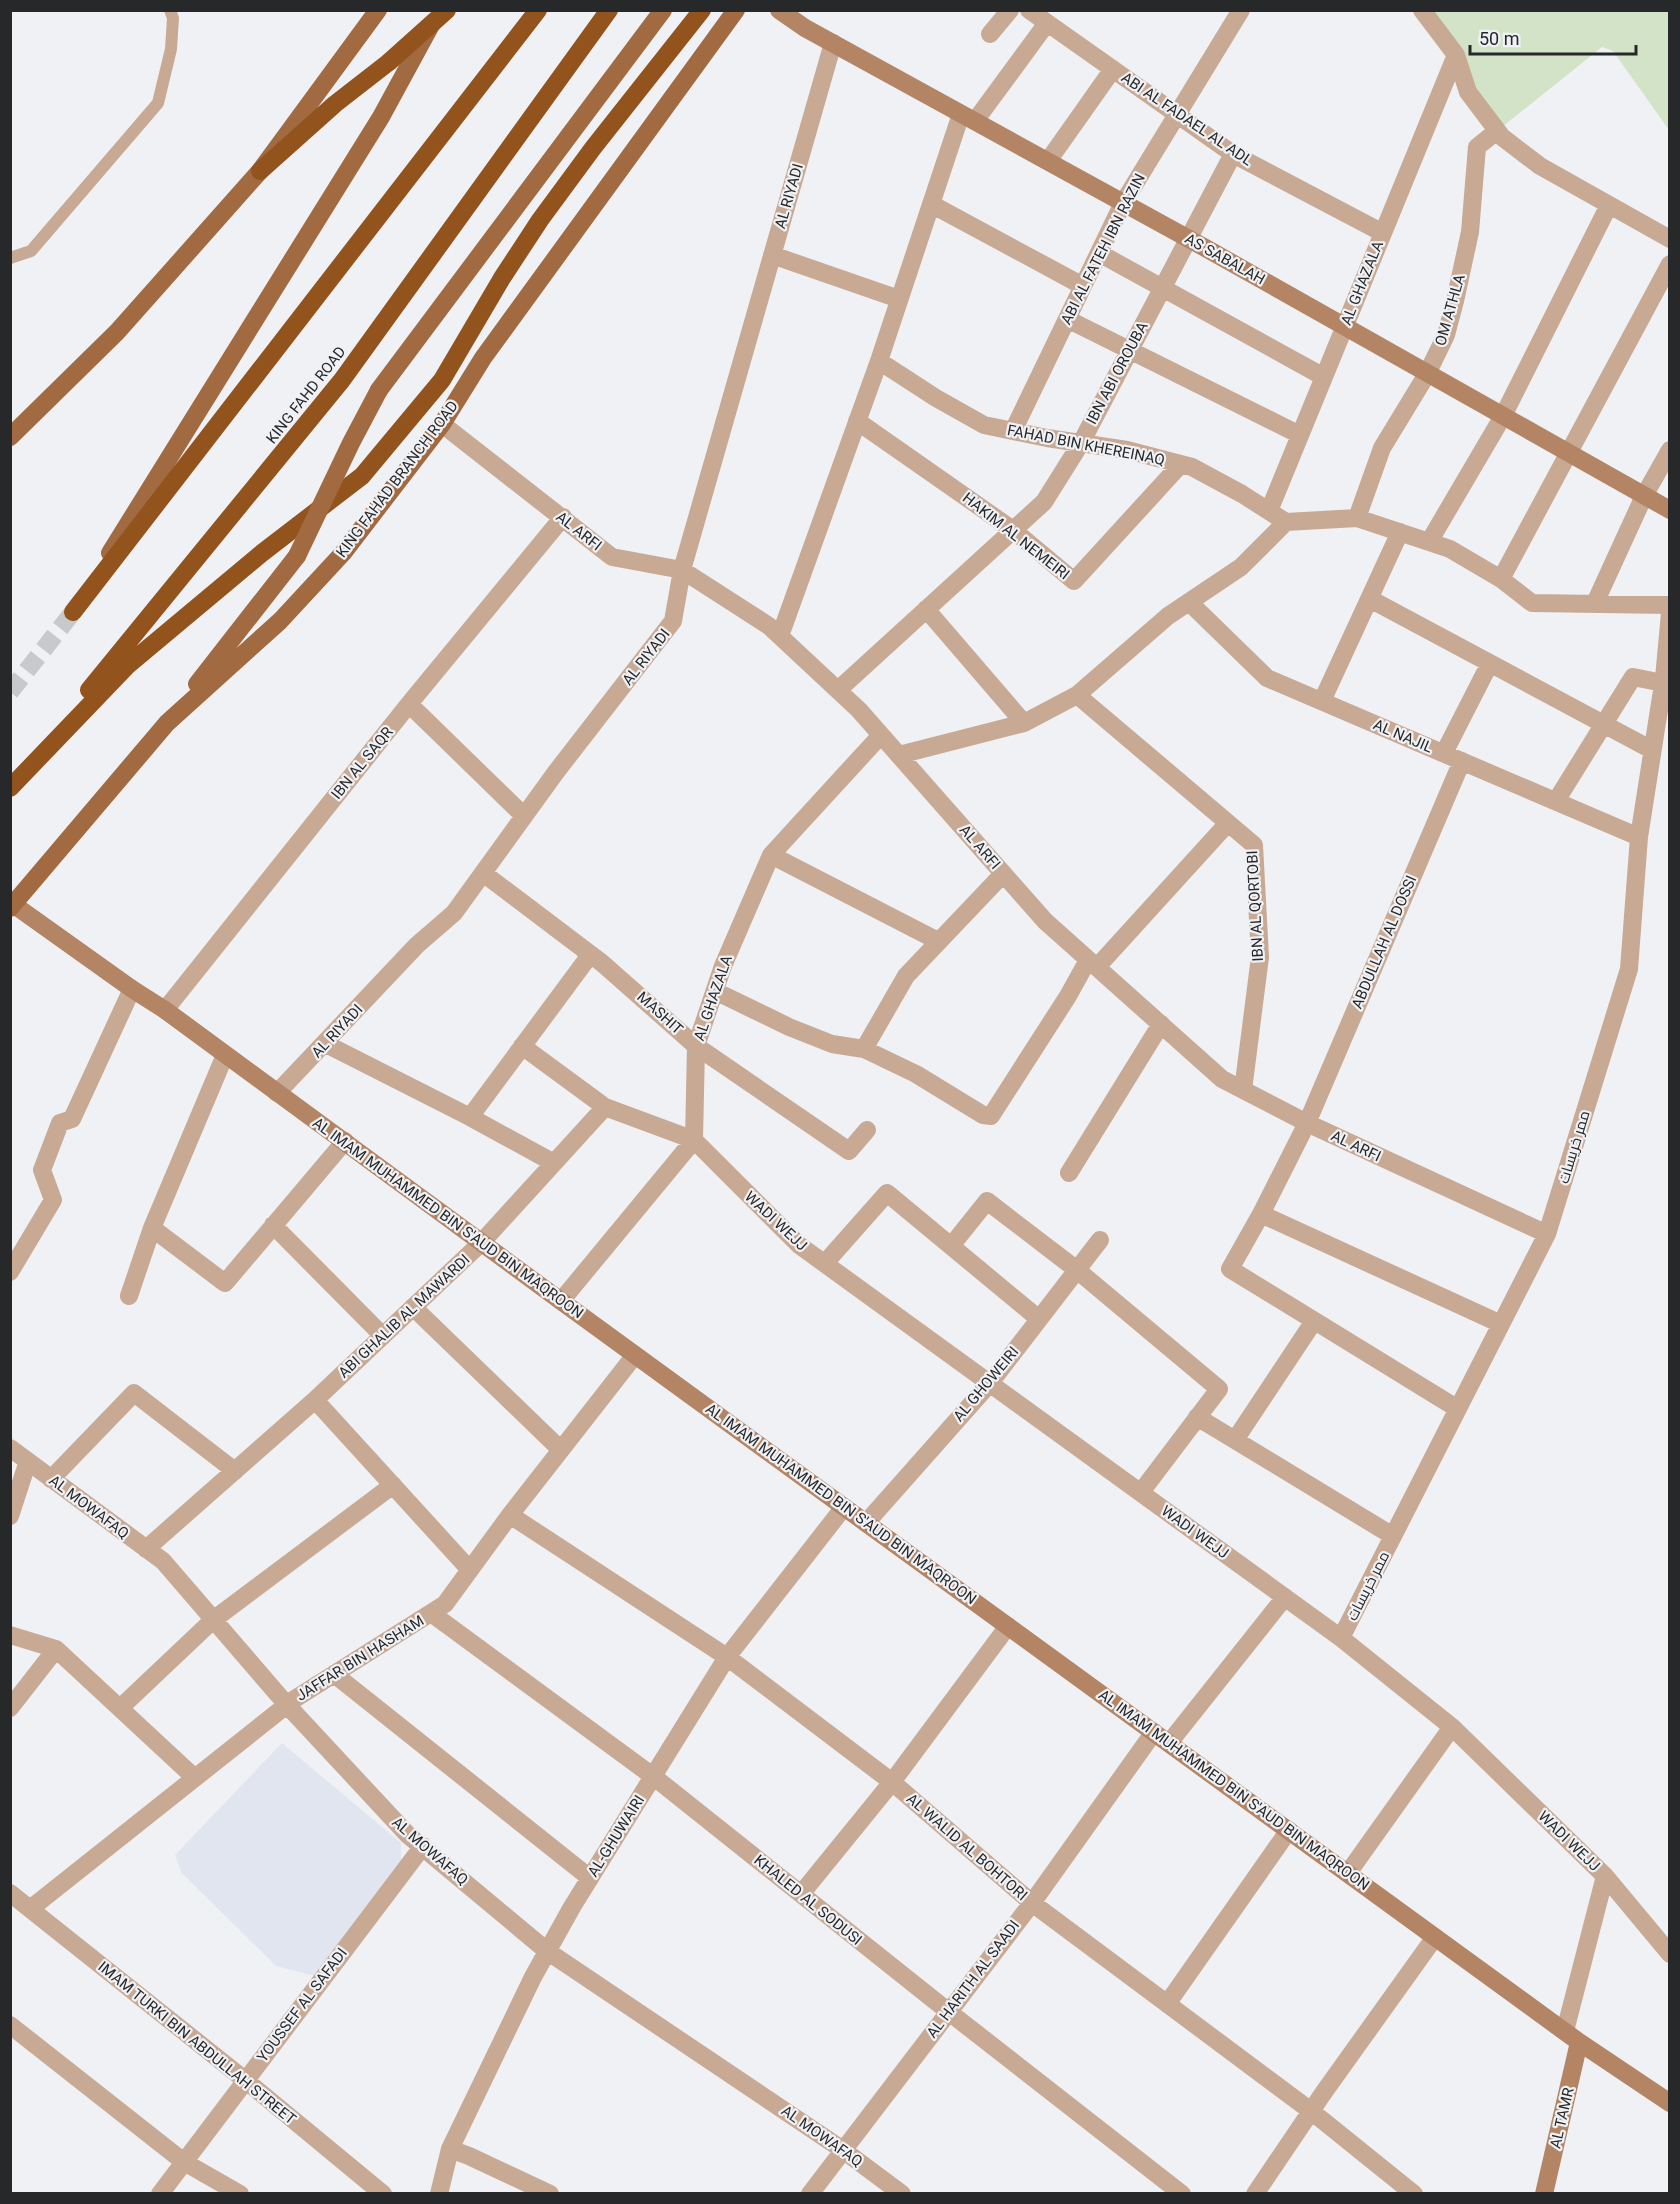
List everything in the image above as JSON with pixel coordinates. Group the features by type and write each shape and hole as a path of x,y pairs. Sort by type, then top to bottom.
{"highway":[{"path":"260,171 335,104 389,62 447,10"},
{"path":"73,612 538,10"},
{"name":"KING FAHD ROAD","path":"10,787 342,380 609,10"},
{"path":"10,787 128,665 262,553 362,476 442,380 502,278 540,220 592,148 702,10"}],"main road":[{"path":"10,437 117,332 260,171 378,10"},
{"path":"73,612 381,117 439,10"},
{"path":"167,723 297,556 379,390 663,10"},
{"name":"KING FAHAD BRANCH ROAD","path":"11,904 167,723 280,621 343,553 442,424 483,358 736,10"}],"street":[{"name":"AS SABALAH","path":"779,10 833,43 1188,238 1670,510"},
{"path":"990,34 1010,10"},
{"name":"ABI AL FADAEL AL ADL","path":"1029,10 1233,154 1383,233"},
{"name":"ABI AL FATEH IBN RAZIN","path":"1013,430 1123,203 1240,10"},
{"path":"1422,10 1456,55 1468,92 1502,137 1540,166 1670,239"},
{"path":"780,636 879,362 931,204 968,118 1047,23"},
{"name":"AL RIYADI","path":"277,1093 326,1044 417,945 454,913 556,772 673,621 682,570 833,43"},
{"name":"AL GHAZALA","path":"1269,511 1456,55"},
{"path":"1047,161 1113,69"},
{"name":"OM ATHLA","path":"1357,518 1382,448 1427,374 1446,334 1470,232 1477,147 1497,131"},
{"name":"IBN ABI OROUBA","path":"837,690 1044,502 1081,443 1233,154"},
{"path":"931,204 1083,286"},
{"path":"1429,542 1503,416 1609,205"},
{"path":"1099,253 1324,377"},
{"path":"772,255 899,299"},
{"path":"1501,579 1670,264"},
{"path":"1067,319 1300,435"},
{"name":"FAHAD BIN KHEREINAQ","path":"879,362 984,425 1127,450 1192,467 1286,522"},
{"name":"HAKIM AL NEMEIRI","path":"857,421 1013,530 1074,581 1181,464"},
{"name":"AL ARFI","path":"442,424 612,557 682,570 769,626 859,710 1046,921 1222,1079 1307,1123 1547,1234"},
{"path":"1595,603 1644,496 1670,450"},
{"name":"IBN AL SAQR","path":"165,1010 409,704 562,517"},
{"path":"899,755 1024,723 1077,695 1168,616 1241,567 1286,522 1357,518 1400,532 1450,549 1501,579 1532,603 1670,605"},
{"path":"1322,701 1400,532"},
{"path":"1370,599 1653,750"},
{"name":"AL NAJIL","path":"1189,602 1267,678 1639,837"},
{"path":"926,609 1024,723"},
{"name":"ممر خريسات","path":"1341,1638 1547,1234 1629,969 1639,837 1663,683 1670,613"},
{"path":"1444,753 1490,663"},
{"path":"1556,801 1633,677 1663,683"},
{"name":"IBN AL QORTOBI","path":"1077,695 1254,845 1260,957 1243,1090"},
{"path":"409,704 524,816"},
{"name":"AL GHAZALA","path":"694,1140 696,1046 723,966 771,855 881,735"},
{"name":"ABDULLAH AL DOSSI","path":"1261,1214 1307,1123 1462,761"},
{"path":"715,991 832,1044 864,1049 916,1074 983,1114 991,1116 1068,996 1093,963 1228,823"},
{"path":"771,855 938,941"},
{"name":"MASHIT","path":"483,873 602,963 696,1046 849,1151 867,1130"},
{"path":"864,1049 906,976 1003,874"},
{"name":"AL IMAM MUHAMMED BIN S'AUD BIN MAQROON","path":"11,904 165,1010 481,1243 1572,2037 1670,2103"},
{"path":"470,1117 590,955"},
{"path":"10,1272 53,1200 42,1170 60,1123 72,1119 132,989"},
{"path":"1069,1173 1161,1024"},
{"path":"326,1044 470,1117 554,1163"},
{"path":"522,1046 605,1107 694,1140 561,1301"},
{"path":"129,1296 152,1228 225,1054"},
{"name":"ABI GHALIB AL MAWARDI","path":"146,1549 315,1400 481,1243 605,1107"},
{"name":"WADI WEJJ","path":"694,1140 799,1245 1341,1638 1452,1727 1605,1876 1670,1954"},
{"path":"152,1228 225,1283 345,1141"},
{"path":"825,1263 887,1193 1039,1319"},
{"path":"951,1246 987,1201 1077,1270 1219,1389 1141,1492"},
{"path":"1458,1408 1230,1269 1261,1214 1501,1324"},
{"path":"273,1225 382,1336"},
{"name":"AL GHOWEIRI","path":"866,1523 990,1383 1100,1240"},
{"path":"413,1307 561,1450"},
{"path":"1235,1440 1314,1321"},
{"name":"JAFFAR BIN HASHAM","path":"30,1909 287,1705 445,1604 510,1515 635,1355"},
{"path":"51,1479 134,1393 235,1471"},
{"path":"315,1400 470,1570"},
{"path":"1197,1418 1393,1536"},
{"name":"AL MOWAFAQ","path":"10,1448 163,1561 287,1705 408,1835 547,1951 843,2150 902,2193"},
{"path":"10,1516 28,1461"},
{"path":"120,1708 213,1620 393,1485"},
{"name":"AL-GHUWAIRI","path":"439,2193 450,2149 547,1951 590,1878 728,1657 844,1507"},
{"name":"AL WALID AL BOHTORI","path":"510,1515 728,1657 892,1782 1032,1903 1311,2111 1414,2193"},
{"name":"AL HARITH AL SAADI","path":"810,2193 1161,1738 1285,1597"},
{"name":"KHALED AL SODUSI","path":"431,1613 654,1777 949,2012 1182,2193"},
{"path":"801,1894 892,1782 1008,1626"},
{"path":"10,1635 56,1649 195,1778"},
{"path":"10,1708 56,1649"},
{"path":"334,1674 590,1878"},
{"path":"1348,1873 1452,1727"},
{"path":"1167,2004 1289,1830"},
{"name":"YOUSSEF AL SAFADI","path":"160,2193 423,1846"},
{"path":"1572,2037 1605,1876"},
{"name":"IMAM TURKI BIN ABDULLAH STREET","path":"10,1893 245,2080 382,2193"},
{"path":"1255,2193 1435,1936"},
{"path":"10,2025 184,2162 240,2193"},
{"name":"AL TAMR","path":"1544,2193 1572,2037"},
{"path":"450,2149 550,2193"}],"lane":[{"path":"10,258 31,251 158,103 171,49 173,18 170,10"}],"shaded area":[{"path":"282,1743 401,1843 401,1868 315,1976 276,1966 181,1872 175,1855"}],"green space":[{"path":"1422,11 1669,11 1669,130 1613,51 1602,47 1497,131"}],"tunnel":[{"path":"10,692 73,612"}]}
